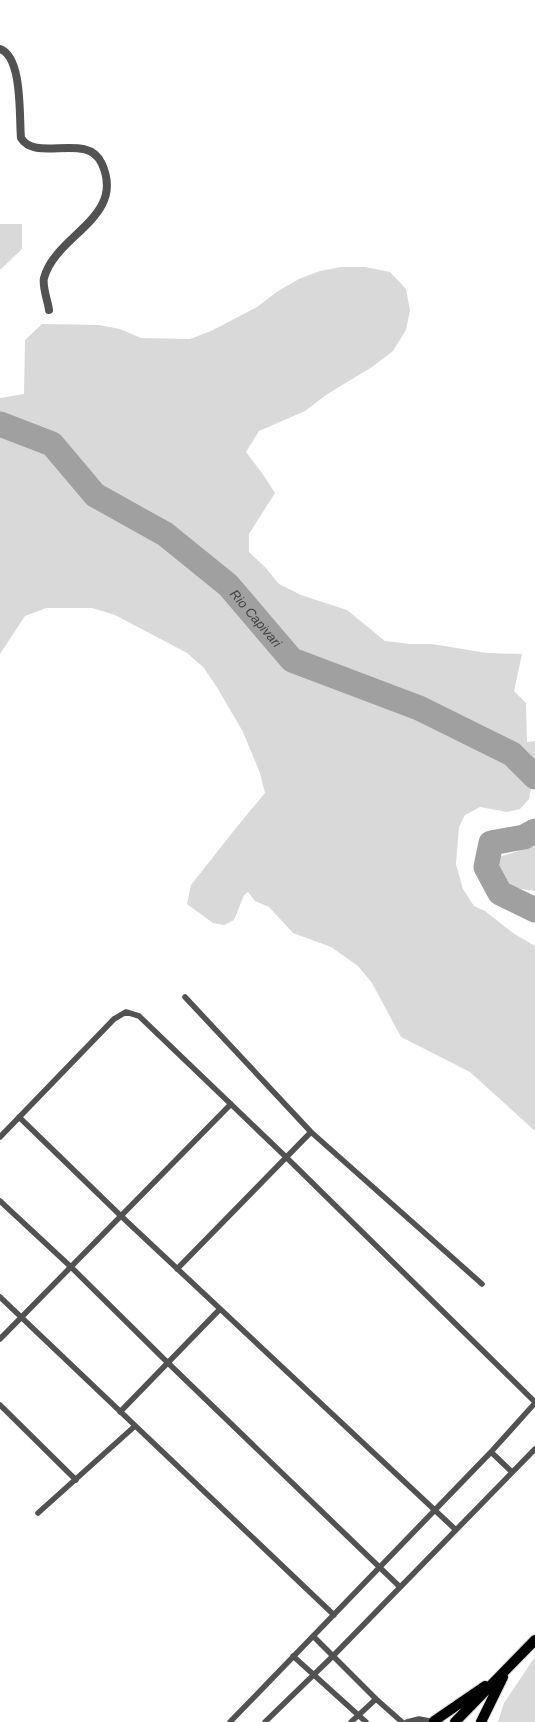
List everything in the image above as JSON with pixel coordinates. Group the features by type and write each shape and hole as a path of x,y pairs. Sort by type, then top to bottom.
{"main road":[{"path":"455,1722 535,1640"},
{"path":"481,1722 507,1669"},
{"path":"435,1722 476,1691 495,1681"}],"street":[{"path":"0,49 9,55 17,79 21,138 24,142 32,147 49,149 76,147 92,153 102,163 107,180 106,200 93,219 66,244 50,264 44,279 49,310"}],"lane":[{"path":"185,997 311,1132 482,1284"},
{"path":"0,1137 114,1019 126,1012 139,1016 287,1158 535,1402 491,1452 230,1722"},
{"path":"0,1339 231,1104"},
{"path":"19,1117 177,1269 456,1530"},
{"path":"177,1269 311,1132"},
{"path":"0,1201 71,1267 400,1587"},
{"path":"0,1297 334,1615"},
{"path":"120,1412 220,1309"},
{"path":"0,1405 76,1480"},
{"path":"38,1513 135,1426"},
{"path":"265,1722 334,1656 535,1449"},
{"path":"491,1452 512,1472"},
{"path":"313,1636 376,1699 402,1722"},
{"path":"293,1656 366,1722"},
{"path":"350,1722 376,1699"},
{"path":"407,1722 419,1719 435,1722"}],"shaded area":[{"path":"0,224 22,224 22,249 0,270"},
{"path":"341,267 365,267 390,272 406,289 410,310 406,330 393,351 372,367 326,395 305,411 259,431 246,452 275,493 249,534 249,552 265,567 279,584 301,595 347,610 385,641 410,644 432,644 487,653 522,654 514,691 526,703 527,742 535,741 535,787 531,787 529,799 520,809 507,812 480,807 465,815 459,827 456,864 463,889 474,906 485,911 513,933 535,946 535,1131 470,1072 401,1037 372,983 358,966 331,947 293,933 269,907 255,901 248,892 244,895 234,920 224,925 213,923 187,904 191,885 265,793 260,773 243,732 204,668 187,653 115,615 92,608 46,608 25,616 0,654 0,398 24,394 25,340 42,324 99,325 120,329 141,338 190,339 211,331 257,307 278,291 299,279 320,271"},
{"path":"535,846 535,891 494,883 491,873 492,864 502,856"},
{"path":"535,1657 535,1722 498,1722 504,1703"}],"waterway":[{"name":"Rio Capivari","path":"0,424 52,444 95,495 165,534 228,585 292,660 419,708 512,754 535,777"},
{"name":"Rio Capivari","path":"535,831 524,837 491,843 486,867 500,893 535,910"}]}
